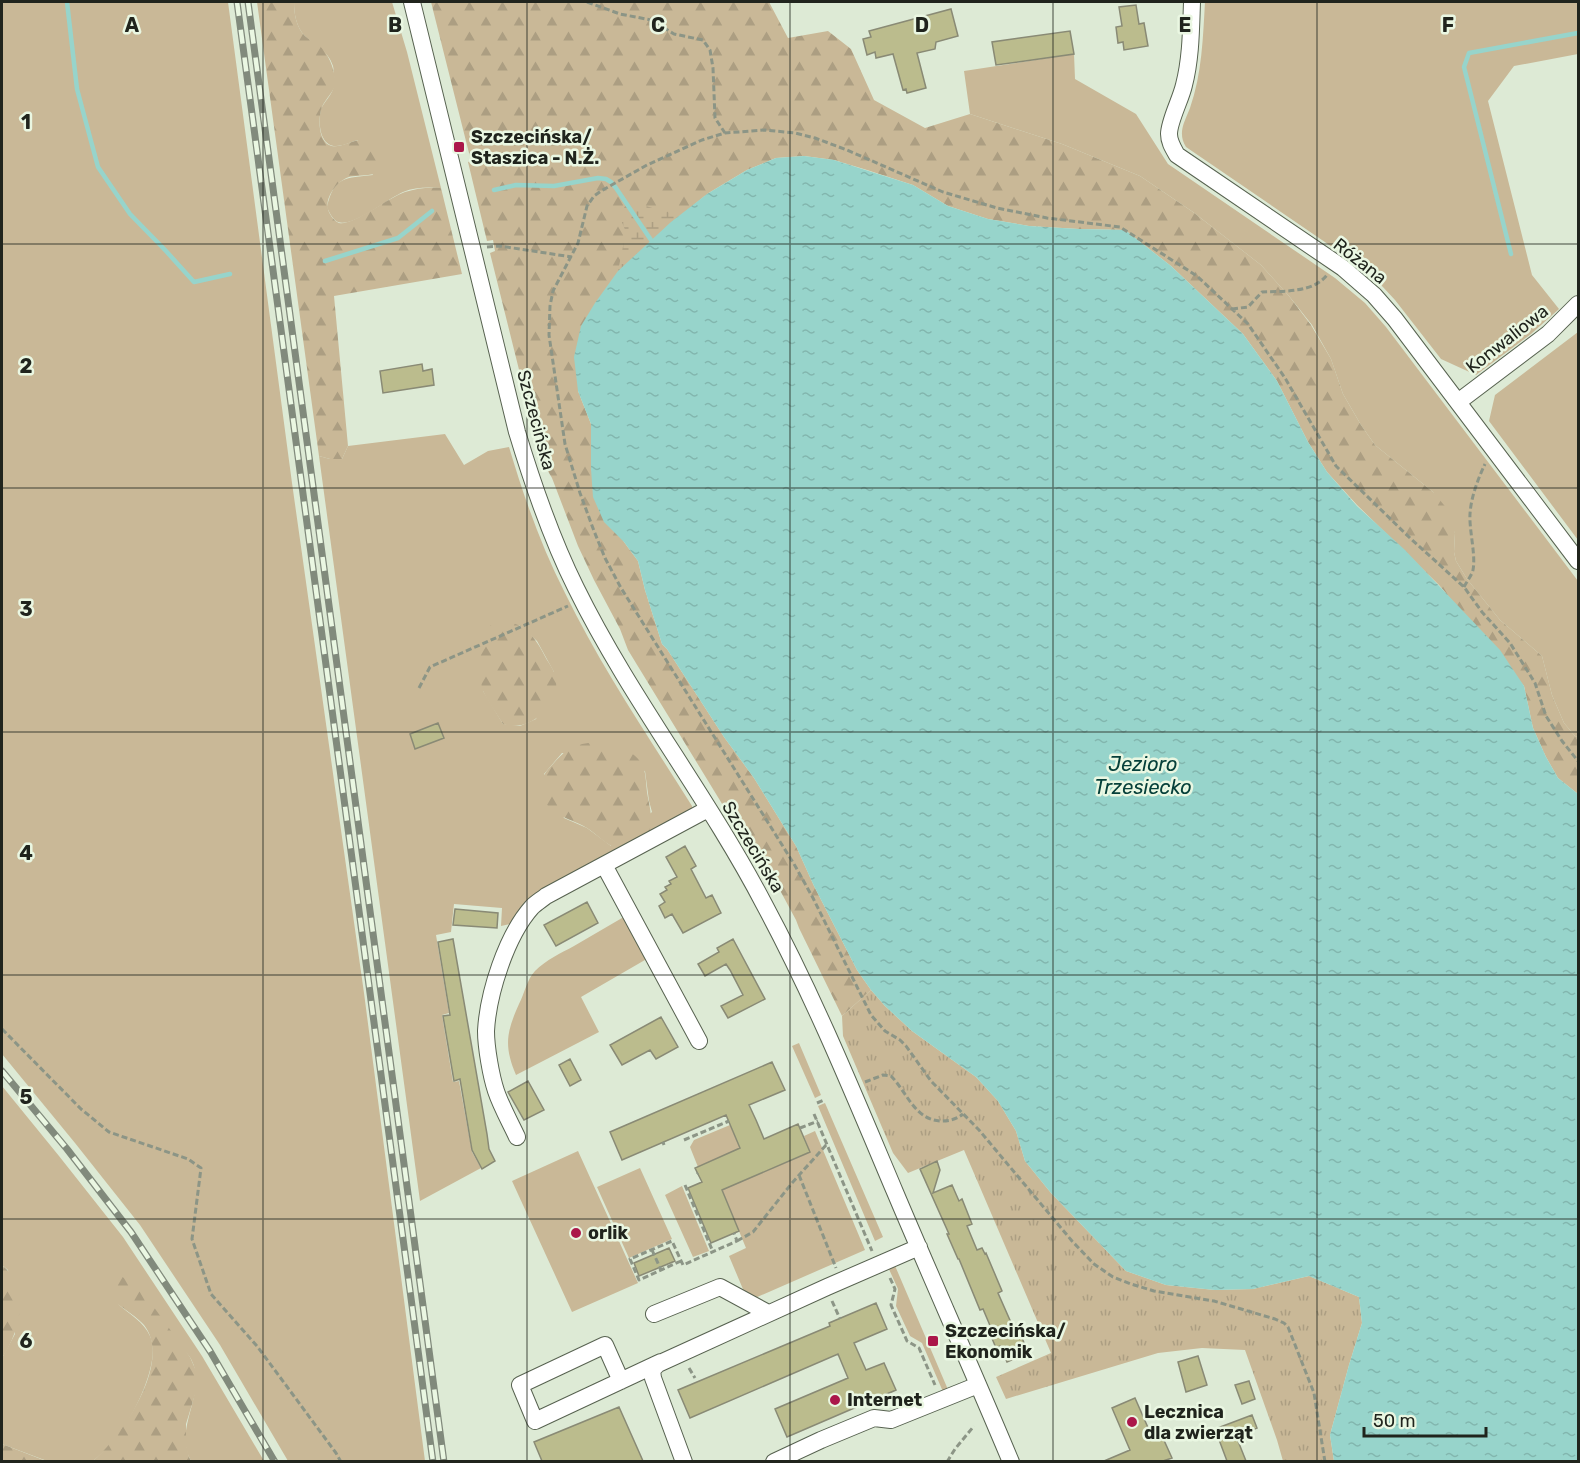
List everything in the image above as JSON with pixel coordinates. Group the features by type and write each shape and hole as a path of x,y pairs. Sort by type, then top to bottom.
{"street":[{"name":"Szczecińska","path":"412,2 480,249 517,432 549,528 582,600 762,900 798,970 1011,1461"},
{"name":"Różana","path":"1192,2 1186,74 1169,128 1172,147 1177,155 1334,263 1361,283 1386,308 1578,561"},
{"name":"Konwaliowa","path":"1458,402 1543,338 1560,324 1578,304"},
{"path":"517,1137 496,1091 486,1034 488,1007 494,983 502,959 518,927 532,906 546,896 708,809"},
{"path":"604,865 699,1041"},
{"path":"628,1378 605,1345 519,1385 535,1421 841,1280 919,1248"},
{"path":"654,1314 720,1287 768,1313"},
{"path":"662,1362 652,1370 653,1378 684,1461"},
{"path":"628,1378 646,1373 653,1378"},
{"path":"774,1461 874,1418 891,1420 978,1385"}],"path":[{"path":"587,2 620,14 651,20 674,34 703,40 710,50 714,68 715,118 725,133"},
{"path":"1325,1461 1314,1393 1284,1323 1201,1298 1154,1291 1122,1281 1094,1264 964,1113 931,1081 903,1042 885,1031 858,990 794,864 631,605 605,558 583,501 565,444 552,364 549,335 551,296 572,257 580,237 587,207 594,196 621,179 702,140 725,133 765,130 815,138 943,192 997,208 1047,218 1120,226 1197,276 1248,324 1285,378 1336,466 1464,587 1482,612 1510,643 1535,683 1546,716 1578,761"},
{"path":"480,249 500,246 572,257"},
{"path":"1232,309 1248,307 1262,292 1301,289 1316,284 1324,279 1334,263"},
{"path":"1464,587 1473,571 1470,512 1478,481 1492,448"},
{"path":"419,688 430,667 582,600"},
{"path":"2,1029 81,1109 109,1132 188,1159 201,1168 192,1239 211,1294 257,1346 340,1461"},
{"path":"860,1083 889,1075 918,1111 927,1118 946,1121 956,1119 964,1113"},
{"path":"817,1103 824,1100"},
{"path":"814,1114 878,1265 885,1268 895,1289 891,1305 907,1341 919,1348 942,1400"},
{"path":"684,1140 729,1121"},
{"path":"800,1128 818,1121"},
{"path":"681,1261 639,1280 630,1259 672,1240 683,1265 753,1232 827,1143"},
{"path":"799,1174 841,1280"},
{"path":"685,1185 713,1252"},
{"path":"734,1233 737,1241"},
{"path":"652,1249 661,1270"},
{"path":"833,1303 840,1319"},
{"path":"947,1461 975,1426"}],"green space":[{"path":"2,2 228,2 292,483 364,993 425,1461 288,1461 220,1345 140,1225 2,1054"},
{"path":"257,2 294,2 299,28 320,46 330,61 335,83 322,107 320,116 321,133 325,142 329,145 340,146 367,140 381,147 385,155 385,166 378,173 349,177 336,186 328,200 329,211 335,221 345,223 353,220 405,192 423,188 441,188 462,274 334,296 348,446 342,459 319,456"},
{"path":"294,2 392,2 441,188 412,189 403,192 352,221 344,223 333,218 327,207 333,189 342,180 373,175 358,140 336,146 330,145 323,137 320,114 334,87 333,66 325,52 305,36 299,28"},
{"path":"431,2 769,2 788,38 828,31 851,49 874,100 925,128 970,114 1062,144 1140,176 1193,212 1261,265 1289,296 1311,325 1331,359 1343,394 1375,445 1433,492 1449,511 1455,533 1456,561 1467,579 1500,620 1542,656 1552,695 1564,723 1578,737 1578,794 1558,778 1546,757 1533,728 1524,686 1439,585 1357,505 1327,472 1308,442 1277,381 1243,334 1171,266 1125,230 1029,226 988,219 948,206 913,185 834,160 804,156 776,158 747,170 707,194 645,246 578,391 591,424 591,469 624,542 638,561 662,644 754,778 796,846 857,970 871,990 842,1016 768,868 746,843 628,650 620,629 578,546 552,478 542,461 540,451 537,451 538,446 490,253 495,251 493,240 487,241 468,162 471,161"},
{"path":"1205,2 1578,2 1578,54 1514,66 1488,101 1532,275 1559,309 1531,334 1476,375 1441,359 1395,300 1360,266 1186,147 1182,132 1194,95 1199,69"},
{"path":"1074,54 1075,79 1136,114 1168,164 1335,278 1365,303 1386,327 1578,581 1578,737 1564,723 1552,695 1542,656 1500,620 1467,579 1456,561 1455,533 1433,492 1375,445 1343,394 1331,359 1312,325 1261,265 1193,212 1140,176 1062,144 970,114 964,71"},
{"path":"626,205 646,206 678,216 618,271 626,232 619,215"},
{"path":"1578,332 1578,540 1489,421 1495,395"},
{"path":"445,434 464,465 488,451 509,447 541,539 579,621 692,806 692,824 514,923 501,926 502,908 454,904 451,932 436,935 449,1013 442,1015 453,1082 459,1081 472,1152 481,1168 420,1201 319,456 342,459 348,446","holes":["519,625 537,641 554,672 536,719 520,726 503,724 483,691","562,753 645,771 652,812 611,846 587,828 564,818 544,774"]},
{"path":"500,621 516,624 529,633 539,645 556,678 556,691 552,705 534,720 522,725 503,724 481,684 481,647 491,625"},
{"path":"588,743 628,751 640,761 644,769 651,812 649,833 618,849 587,828 554,811 549,807 542,792 541,784 547,770 573,747"},
{"path":"634,911 657,953 581,997 599,1032 516,1075 508,1047 509,1032 532,975 549,960"},
{"path":"871,990 912,1031 976,1077 998,1101 1016,1131 1025,1161 1051,1193 1126,1271 1166,1285 1215,1290 1253,1289 1309,1276 1359,1297 1362,1323 1330,1435 1334,1461 1283,1461 1245,1350 1202,1348 1158,1353 1006,1399 996,1377 1051,1353 964,1150 908,1173 893,1153 843,1036 842,1016"},
{"path":"799,1043 821,1095 815,1098 792,1046"},
{"path":"2,1086 123,1237 202,1356 264,1461 191,1461 186,1448 186,1436 196,1384 191,1359 182,1349 118,1304 140,1322 150,1336 153,1346 150,1370 141,1396 129,1419 113,1441 93,1461 47,1461 2,1444 2,1358 15,1334 8,1270 2,1265"},
{"path":"825,1103 883,1237 875,1241 818,1106"},
{"path":"730,1125 740,1148 698,1167 690,1147 694,1140"},
{"path":"815,1131 865,1250 748,1301 729,1256 746,1248 722,1190 810,1152 804,1136"},
{"name":"orlik","path":"578,1151 638,1283 572,1312 512,1181"},
{"path":"640,1168 672,1239 629,1258 597,1187"},
{"path":"682,1186 709,1251 693,1257 665,1195"},
{"path":"893,1261 949,1392 944,1394 922,1343 910,1336 896,1306 898,1289 888,1267"},
{"path":"2,1265 17,1286 20,1310 14,1335 2,1358"},
{"path":"121,1276 140,1288 190,1357 197,1373 197,1388 186,1424 186,1444 191,1461 93,1461 130,1417 148,1378 152,1358 151,1340 144,1325 110,1293 108,1286 113,1277"},
{"path":"2,1444 46,1461 2,1461"}],"water":[{"name":"Jezioro Trzesiecko","path":"804,156 834,160 913,185 948,206 988,219 1029,226 1125,230 1171,266 1243,334 1277,381 1308,442 1327,472 1357,506 1405,550 1500,650 1524,686 1533,728 1546,757 1558,778 1578,794 1578,1461 1334,1461 1330,1435 1362,1323 1359,1297 1309,1276 1253,1289 1215,1290 1166,1285 1126,1271 1051,1193 1025,1161 1016,1131 998,1101 976,1077 912,1031 871,990 857,970 796,846 754,778 662,644 638,561 624,542 604,522 593,497 591,424 578,391 574,357 581,326 618,271 671,222 707,194 747,170 776,158"}],"building":[{"path":"1136,5 1139,24 1144,23 1148,46 1124,50 1123,42 1118,43 1116,27 1122,26 1119,7"},
{"path":"951,9 958,36 936,42 935,49 917,53 926,88 907,93 906,89 903,90 893,54 876,58 875,52 867,55 863,39 871,37 869,31"},
{"path":"1070,31 1074,54 996,65 992,42"},
{"path":"422,364 423,371 432,369 434,385 383,393 380,371"},
{"path":"438,723 444,738 415,749 410,734"},
{"path":"685,846 696,866 691,869 706,898 712,895 721,913 683,933 672,914 665,918 659,906 665,902 660,894 667,890 665,887 671,884 669,881 677,877 666,857"},
{"path":"587,902 598,923 556,946 544,925"},
{"path":"455,909 498,913 497,928 453,925"},
{"path":"453,939 489,1149 495,1161 482,1169 472,1150 460,1079 454,1081 443,1016 450,1015 438,942"},
{"path":"733,939 765,999 728,1018 721,1006 743,995 730,970 726,964 705,976 698,964 719,952 717,948"},
{"path":"661,1017 678,1047 656,1059 650,1050 622,1065 610,1045"},
{"path":"570,1059 581,1080 570,1086 559,1065"},
{"path":"772,1062 785,1090 749,1105 764,1139 798,1124 810,1152 722,1190 739,1231 711,1243 688,1188 702,1182 695,1168 740,1148 726,1115 622,1160 610,1132"},
{"path":"528,1081 544,1110 524,1120 508,1092"},
{"path":"937,1161 940,1170 933,1193 952,1185 959,1201 962,1199 972,1224 967,1226 977,1250 982,1248 986,1253 1002,1291 998,1293 1013,1327 1017,1325 1028,1353 1007,1362 1000,1346 996,1348 991,1336 994,1335 983,1309 980,1310 920,1169"},
{"path":"669,1248 675,1261 639,1276 634,1263"},
{"path":"876,1303 887,1329 854,1343 866,1370 884,1363 896,1390 787,1437 775,1409 848,1378 838,1354 690,1418 678,1390 830,1326 829,1323"},
{"path":"1198,1356 1207,1385 1186,1392 1178,1362"},
{"path":"1249,1381 1255,1399 1242,1404 1235,1385"},
{"name":"Lecznica dla zwierząt","path":"1135,1398 1153,1439 1162,1436 1172,1458 1163,1461 1104,1461 1130,1450 1112,1408"},
{"path":"619,1407 643,1461 542,1461 534,1442"},
{"path":"1252,1415 1257,1428 1236,1436 1246,1461 1227,1461 1215,1429"}],"waterway":[{"path":"67,2 77,89 98,167 130,214 194,282 230,274"},
{"path":"1511,254 1464,67 1469,53 1578,33"},
{"path":"494,190 516,185 554,186 598,178 606,179 616,188 651,240"},
{"path":"325,261 398,238 432,211"}],"railway":[{"path":"237,2 433,1462"},
{"path":"248,2 444,1462"},
{"path":"2,1071 67,1149 131,1232 210,1351 275,1462"}],"place":[{"name":"Szczecińska/ Staszica - N.Ż.","path":"459,147"},
{"name":"orlik","path":"576,1233"},
{"name":"Szczecińska/ Ekonomik","path":"933,1341"},
{"name":"Internet","path":"835,1400"},
{"name":"Lecznica dla zwierząt","path":"1132,1422"}]}
